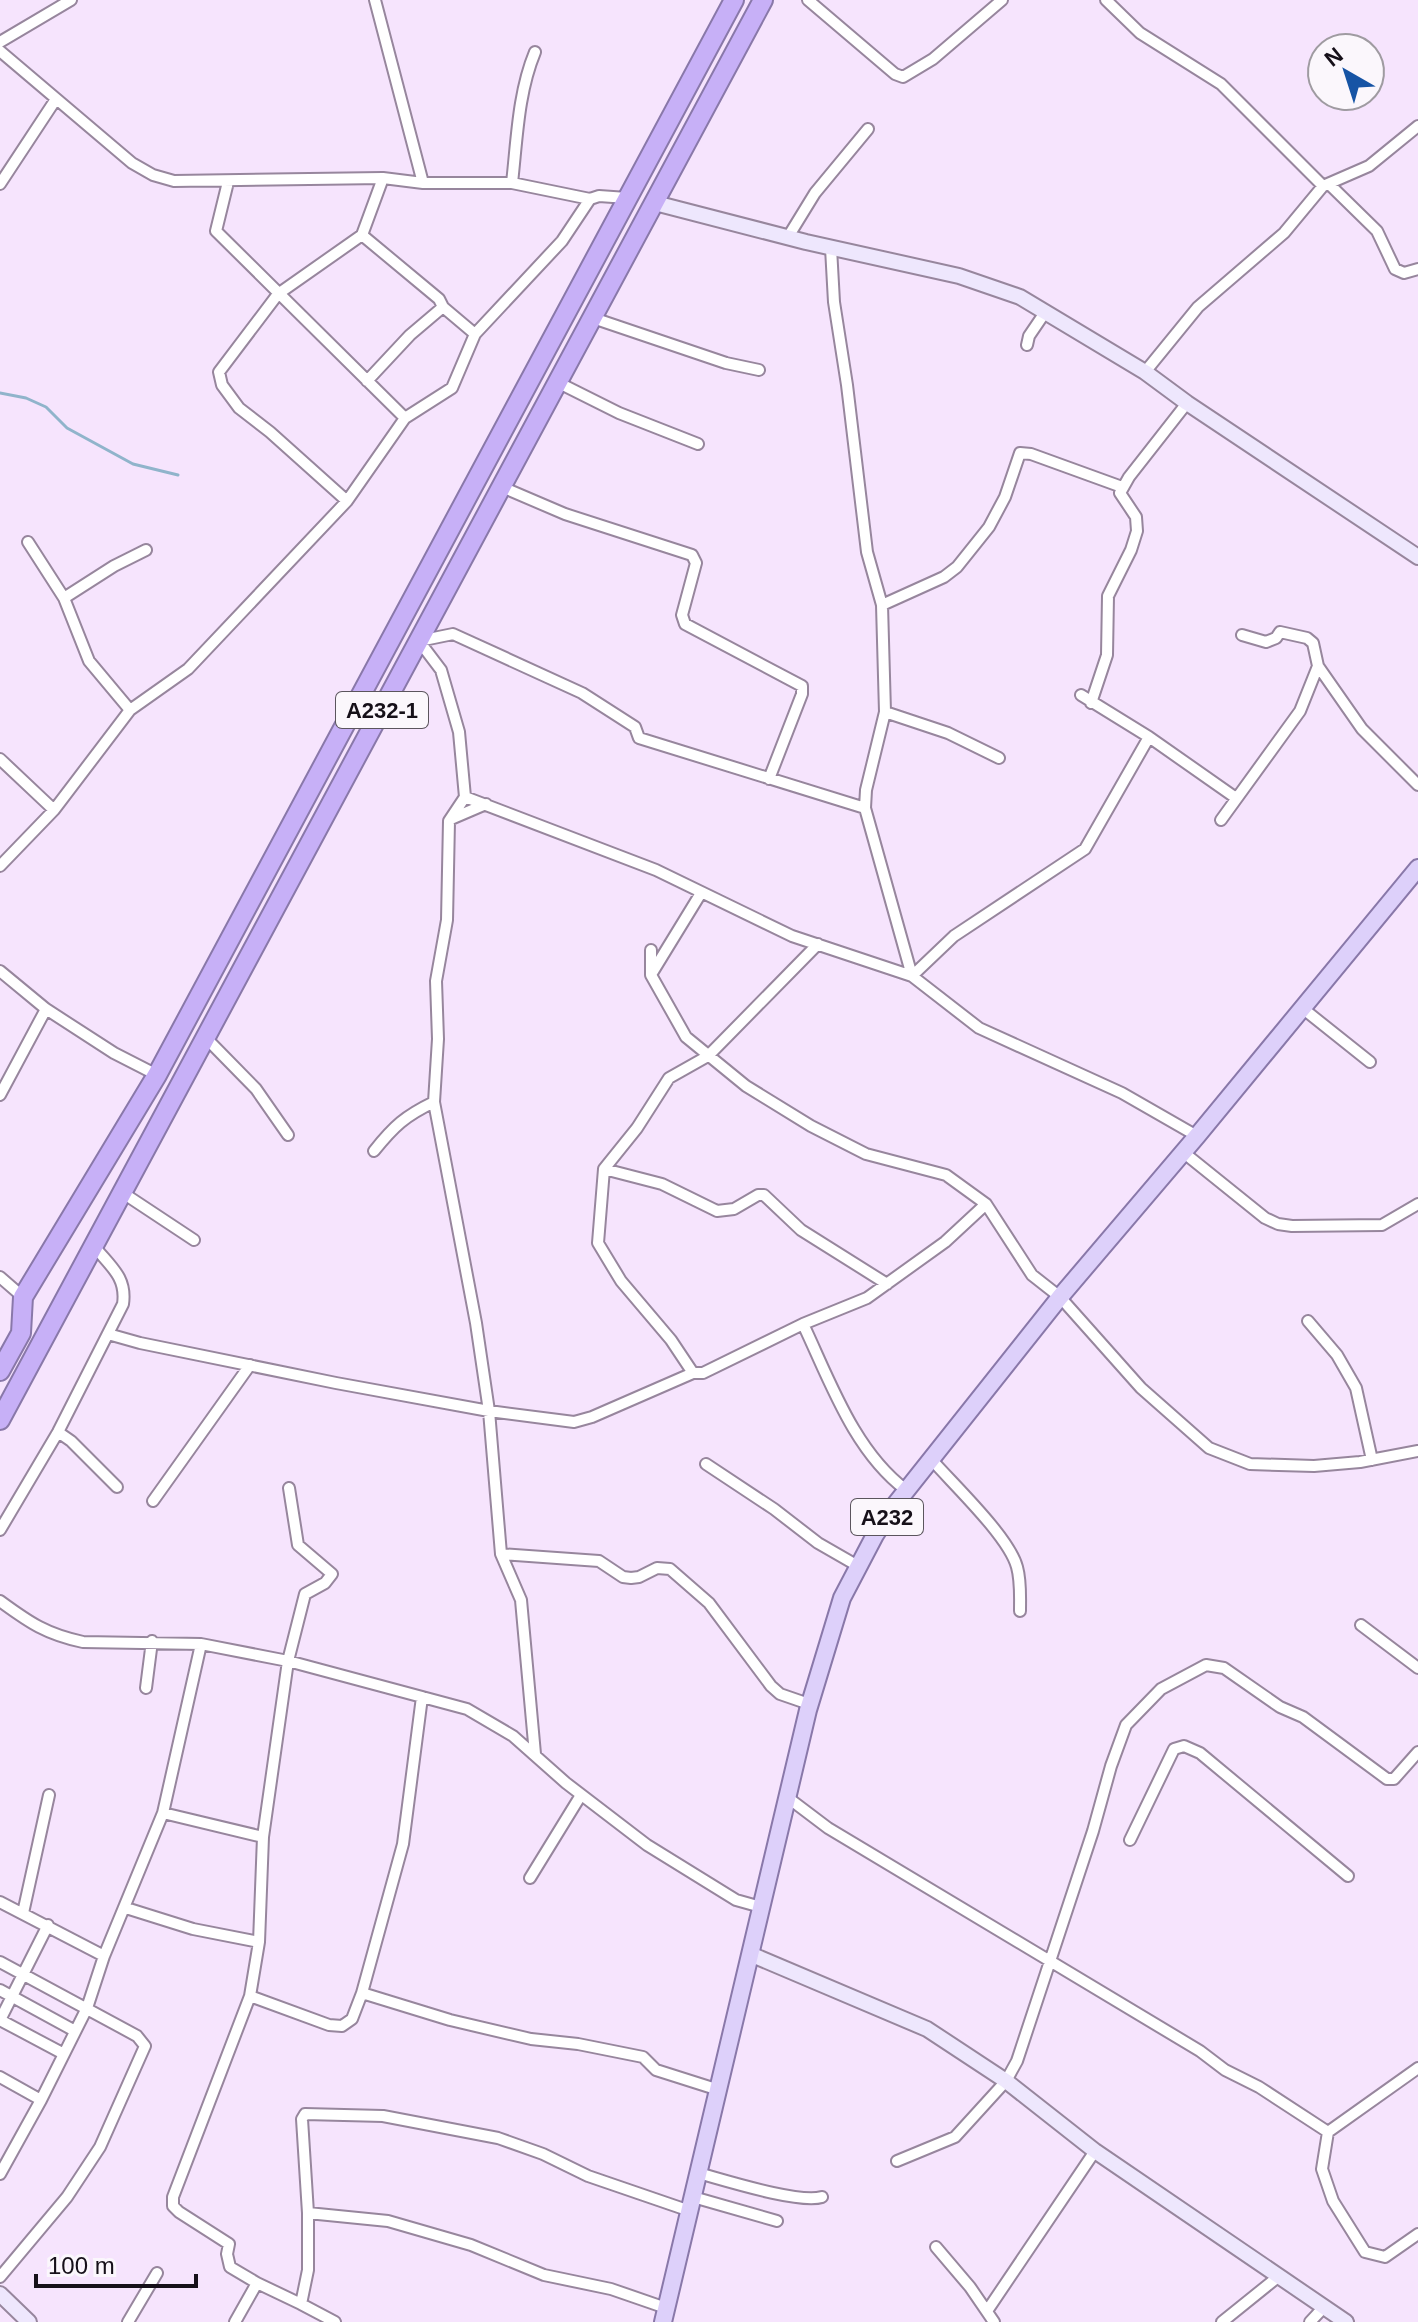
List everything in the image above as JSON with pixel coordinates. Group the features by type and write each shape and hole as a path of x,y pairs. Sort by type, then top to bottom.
{"highway":[{"name":"A232-1","path":"0,1371 21,1333 23,1297 157,1075 734,0"},
{"name":"A232-1","path":"0,1420 763,0"}],"main road":[{"path":"655,203 993,286 1046,311 1145,372 1418,557"},
{"name":"A232","path":"665,2315 809,1704 834,1620 858,1566 906,1490 1060,1297 1418,868"},
{"path":"750,1954 927,2029 1006,2081 1095,2151 1346,2322"},
{"path":"0,2294 29,2322"}],"street":[{"path":"0,42 71,0"},
{"path":"375,0 423,183"},
{"path":"808,0 895,74 903,77 933,59 1002,0"},
{"path":"1106,0 1140,33 1221,84 1323,186"},
{"path":"0,51 132,163 153,175 174,181 383,178 423,183 512,183 590,199 599,196 627,198"},
{"path":"512,183 522,95 535,52"},
{"path":"0,184 56,99"},
{"path":"1145,372 1198,307 1284,233 1323,186 1369,166 1418,126"},
{"path":"788,237 815,193 868,129"},
{"path":"347,501 239,408 222,385 219,372 278,294 362,235 383,178"},
{"path":"228,182 216,231 405,418"},
{"path":"1323,186 1329,184 1377,231 1395,269 1404,273 1418,269"},
{"path":"0,866 54,810 130,710 188,669 347,501 405,418 452,388 475,334 562,241 590,199"},
{"path":"362,235 439,299 443,307 475,334"},
{"path":"831,248 834,302 867,552 882,605 885,712 866,790 865,808 912,976"},
{"path":"367,381 410,335 443,307"},
{"path":"1027,345 1029,336 1046,311"},
{"path":"593,318 726,363 759,370"},
{"path":"559,383 619,413 698,444"},
{"path":"1091,703 1107,655 1108,596 1137,531 1136,517 1122,498 1122,487 1187,403"},
{"path":"882,605 944,577 957,567 989,527 1005,497 1020,453 1031,454 1122,487"},
{"path":"502,487 565,514 692,555 696,563 682,615 685,624 802,686 802,694 769,779"},
{"path":"28,542 64,598 89,661 130,710"},
{"path":"64,598 146,550"},
{"path":"1242,635 1266,642 1276,638 1280,632 1307,638 1313,643 1318,666 1362,729 1418,785"},
{"path":"535,1754 521,1600 501,1554 489,1411 476,1323 434,1102 438,1039 436,981 447,920 449,821 465,797 456,719 441,670 419,641 453,634 582,693 635,727 639,738 865,808"},
{"path":"1221,820 1300,711 1318,666"},
{"path":"1081,695 1149,737 1236,798"},
{"path":"885,712 948,733 999,758"},
{"path":"912,976 954,936 1085,849 1149,737"},
{"path":"0,759 54,810"},
{"path":"465,797 656,870 792,936 912,976 979,1028 1122,1093 1197,1136"},
{"path":"449,821 486,804"},
{"path":"651,975 701,893"},
{"path":"693,1373 671,1340 621,1281 598,1243 604,1169 637,1128 669,1078 708,1056 818,944"},
{"path":"651,950 651,975 686,1037 746,1086 811,1126 866,1154 946,1175 986,1204 1032,1275 1060,1297 1141,1388 1209,1448 1250,1464 1314,1466 1418,1451"},
{"path":"0,971 46,1009 114,1053 157,1075"},
{"path":"1301,1007 1370,1062"},
{"path":"0,1095 46,1009"},
{"path":"206,1038 256,1089 288,1135"},
{"path":"374,1151 395,1125 434,1102"},
{"path":"1183,1152 1265,1218 1278,1224 1382,1225 1418,1204"},
{"path":"604,1169 662,1184 717,1211 734,1209 758,1195 764,1195 801,1230 887,1284"},
{"path":"123,1193 194,1240"},
{"path":"108,1334 140,1343 489,1411 574,1422 693,1373 703,1373 803,1324 867,1298 945,1242 986,1204"},
{"path":"0,1530 58,1432 123,1304 125,1289 121,1279 94,1246"},
{"path":"0,1277 23,1297"},
{"path":"1308,1321 1337,1355 1356,1388 1372,1460"},
{"path":"803,1324 851,1425 890,1478 906,1490"},
{"path":"153,1501 250,1365"},
{"path":"58,1432 117,1487"},
{"path":"932,1460 1012,1555 1019,1581 1020,1611"},
{"path":"706,1464 774,1509 818,1543 858,1566"},
{"path":"289,1488 298,1545 332,1574 325,1583 305,1594 288,1661 263,1837 259,1942 250,1996 173,2197 173,2206 229,2244 227,2254 230,2267 335,2322"},
{"path":"501,1554 599,1561 623,1577 631,1578 657,1568 670,1569 709,1603 771,1686 780,1694 809,1704"},
{"path":"0,1601 40,1630 83,1642 201,1644 288,1661 467,1709 513,1736 581,1795 693,1875 736,1900 761,1907"},
{"path":"1361,1625 1418,1668"},
{"path":"146,1688 152,1641"},
{"path":"0,2174 87,2008 104,1956 163,1813 201,1644"},
{"path":"897,2161 955,2137 1006,2081 1017,2061 1126,1725 1161,1689 1206,1665 1224,1668 1280,1707 1303,1717 1387,1779 1394,1779 1418,1752"},
{"path":"250,1996 329,2025 342,2026 352,2019 403,1844 422,1697"},
{"path":"1130,1840 1174,1749 1184,1746 1200,1753 1348,1876"},
{"path":"23,1913 49,1795"},
{"path":"530,1878 581,1795"},
{"path":"787,1797 828,1828 1200,2051 1225,2070 1259,2087 1328,2132"},
{"path":"163,1813 263,1837"},
{"path":"0,1902 104,1956"},
{"path":"126,1908 193,1929 259,1942"},
{"path":"48,1925 0,2020 64,2054"},
{"path":"0,1962 137,2036 145,2046 100,2147 67,2197 0,2277"},
{"path":"0,1990 75,2031"},
{"path":"362,1993 450,2020 531,2039 578,2044 643,2057 656,2070 719,2090"},
{"path":"1418,2068 1328,2132 1322,2169 1333,2201 1365,2252 1385,2257 1418,2234"},
{"path":"0,2077 41,2100"},
{"path":"301,2304 308,2270 302,2119 305,2114 314,2112 383,2116 498,2138 543,2154 588,2176 691,2204 777,2221"},
{"path":"987,2311 1095,2151"},
{"path":"698,2173 796,2198 822,2197"},
{"path":"308,2213 388,2221 471,2245 544,2275 611,2289 665,2315"},
{"path":"936,2247 994,2322"},
{"path":"128,2322 157,2273"},
{"path":"1222,2322 1279,2276"},
{"path":"235,2322 257,2283"},
{"path":"1310,2322 1324,2307"}],"waterway":[{"path":"0,393 26,398 46,407 67,428 133,464 178,475"}]}
